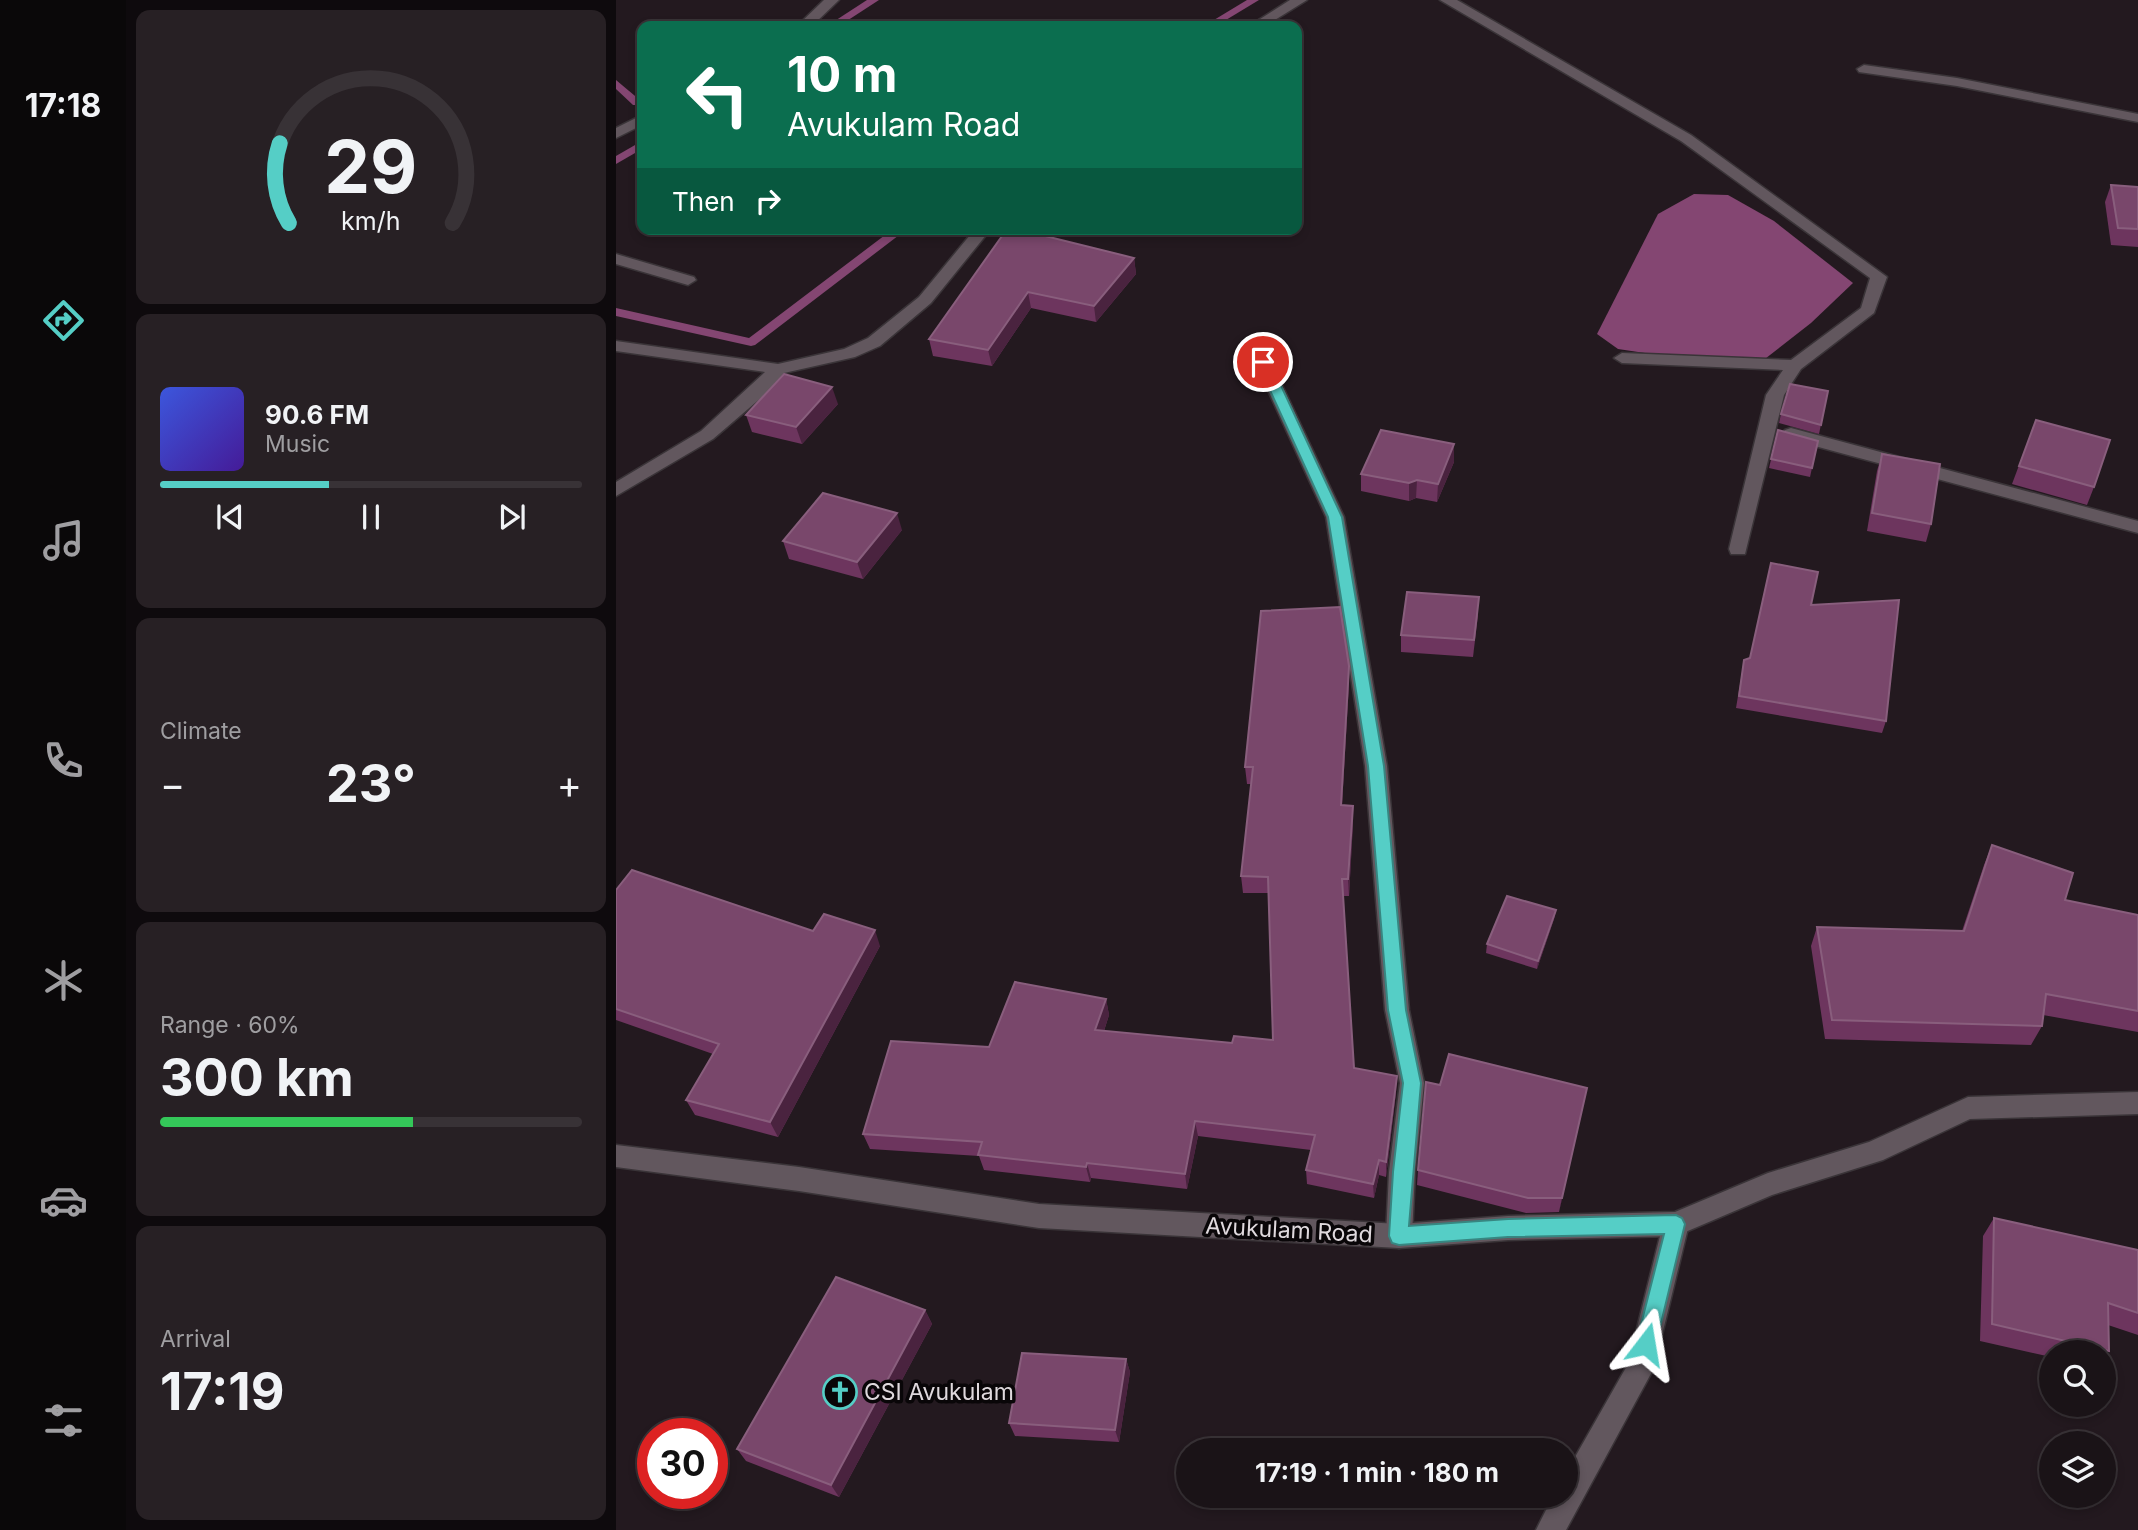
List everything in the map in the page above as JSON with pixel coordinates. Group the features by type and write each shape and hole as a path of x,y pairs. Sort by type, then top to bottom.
{"street":[{"path":"809,21 832,0"},
{"path":"1264,21 1300,0"},
{"path":"1447,0 1686,138 1879,277 1868,310 1795,365 1774,395 1738,549"},
{"path":"1864,68 1957,82 2138,118"},
{"path":"616,134 637,122"},
{"path":"616,346 778,369 849,353 874,342 925,300 978,235"},
{"path":"616,259 688,280"},
{"path":"1622,358 1795,365"},
{"path":"1263,362 1335,517 1376,766 1397,1010 1412,1083 1402,1172 1399,1236"},
{"path":"616,489 707,435 756,393 778,369"},
{"path":"1765,428 2138,527"},
{"name":"Avukulam Road","path":"616,1156 799,1179 1040,1216 1399,1236 1508,1228 1676,1224 1768,1185 1874,1152 1968,1108 2138,1103"},
{"path":"1550,1530 1640,1368 1676,1224"}],"shaded area":[{"path":"1694,194 1728,195 1774,221 1853,283 1811,323 1752,369 1618,349 1597,334 1658,214"}],"building":[{"path":"2111,185 2138,187 2138,229 2118,228"},
{"path":"1003,235 1041,235 1134,258 1094,306 1028,292 988,350 929,339"},
{"path":"784,374 832,387 796,427 746,415"},
{"path":"1790,384 1828,391 1821,425 1781,414"},
{"path":"2036,420 2110,440 2094,487 2019,466"},
{"path":"1381,430 1454,444 1438,484 1417,480 1409,483 1361,474"},
{"path":"1778,430 1818,441 1812,468 1771,459"},
{"path":"1882,454 1940,464 1931,524 1872,513"},
{"path":"823,493 897,513 857,562 783,541"},
{"path":"1771,563 1818,572 1811,605 1899,600 1886,721 1739,696 1744,660 1750,658"},
{"path":"1407,592 1479,597 1474,640 1401,635"},
{"path":"1340,607 1349,666 1341,805 1353,806 1348,879 1342,879 1354,1068 1397,1076 1386,1162 1379,1160 1373,1184 1306,1170 1315,1135 1195,1121 1185,1174 978,1155 982,1142 863,1134 891,1041 989,1047 1015,982 1106,999 1095,1030 1232,1043 1234,1036 1273,1040 1268,877 1241,876 1253,767 1245,767 1261,611"},
{"path":"1992,845 2073,873 2065,900 2138,915 2138,1011 2046,994 2042,1026 1832,1020 1817,927 1964,931"},
{"path":"632,870 813,931 824,914 875,930 770,1122 686,1100 719,1044 616,1009 616,890"},
{"path":"1507,896 1556,910 1538,961 1487,944"},
{"path":"1449,1054 1587,1088 1562,1198 1528,1198 1418,1170 1426,1082 1440,1085"},
{"path":"1994,1218 2138,1250 2138,1313 2108,1303 2109,1340 2061,1340 1992,1324"},
{"name":"CSI Avukulam","path":"836,1277 925,1310 831,1485 737,1449"},
{"path":"1022,1353 1126,1359 1115,1430 1009,1423"}],"waterway":[{"path":"840,21 874,0"},
{"path":"1218,21 1254,0"},
{"path":"616,83 637,103"},
{"path":"616,161 637,147"},
{"path":"616,312 751,342 893,235"}],"place":[{"name":"CSI Avukulam","path":"840,1392"}],"route":[{"path":"1263,362 1335,517 1376,766 1397,1010 1412,1083 1402,1172 1399,1236 1508,1228 1676,1224 1646,1344"}]}
